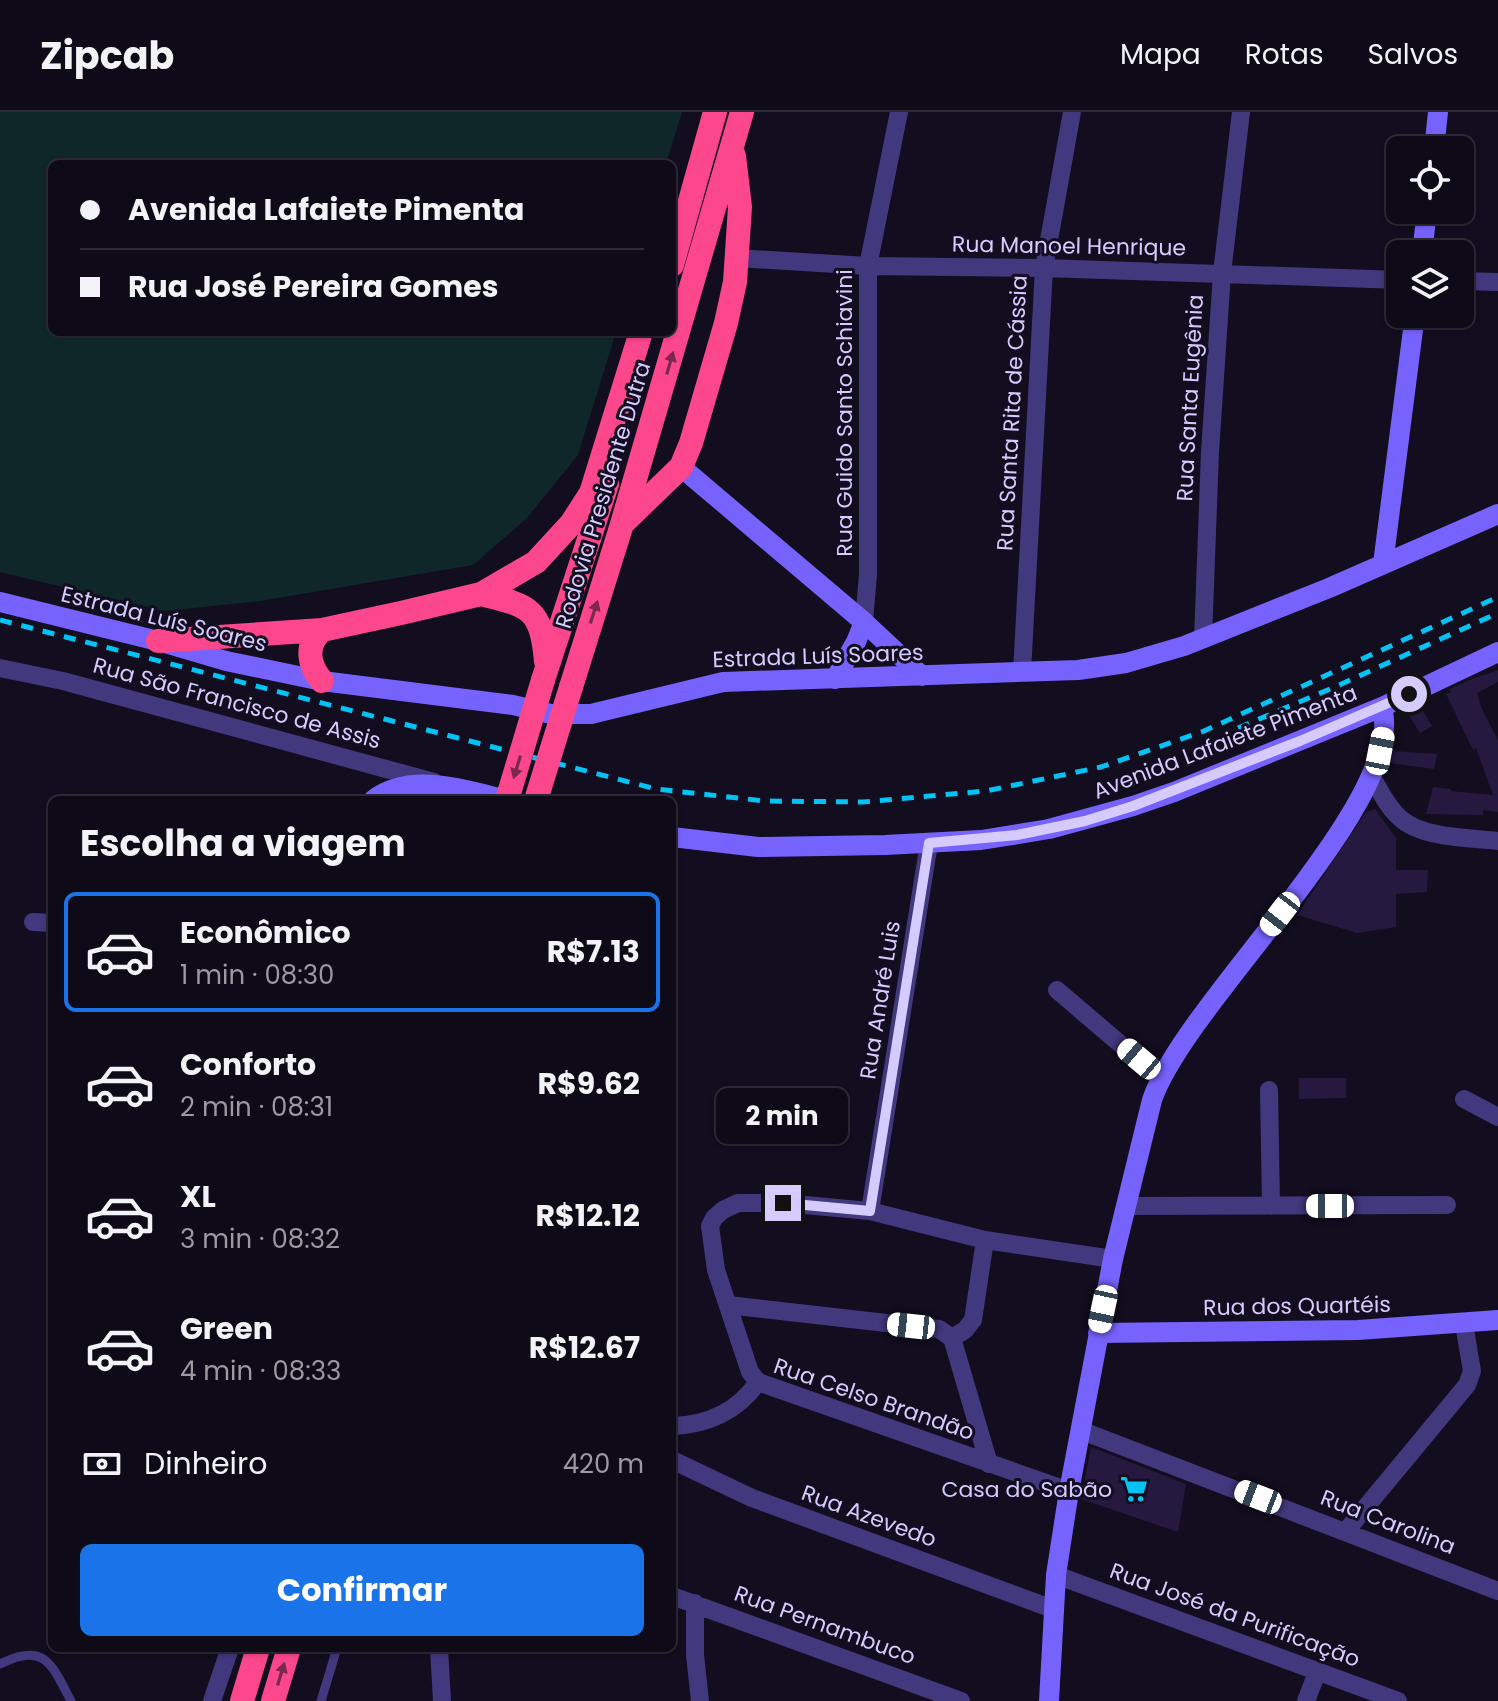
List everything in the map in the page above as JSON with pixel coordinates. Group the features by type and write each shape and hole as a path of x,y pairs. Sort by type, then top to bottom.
{"highway":[{"path":"676,216 713,112"},
{"path":"676,250 713,112"},
{"name":"Rodovia Presidente Dutra","path":"537,796 622,524 742,112"},
{"path":"622,524 681,467 726,323 737,258 740,207 733,143"},
{"path":"158,641 322,630 481,594 536,562 571,524 591,493 640,336"},
{"name":"Rodovia Presidente Dutra","path":"508,796 587,552 651,336"},
{"path":"481,594 513,602 536,617 543,634 545,675"},
{"path":"322,630 310,645 312,666 322,681"},
{"path":"233,1701 248,1652"},
{"path":"242,1701 257,1652"},
{"path":"273,1701 288,1652"}],"main road":[{"path":"1435,136 1438,112"},
{"path":"1383,564 1413,328"},
{"path":"681,467 864,622 922,676"},
{"name":"Estrada Luís Soares","path":"0,602 226,661 322,681 581,716 723,682 1100,668 1148,658 1203,639 1498,514"},
{"path":"835,679 864,622"},
{"name":"Avenida Lafaiete Pimenta","path":"676,837 758,847 929,843 1017,835 1085,821 1133,806 1382,707 1498,652"},
{"path":"1049,1701 1056,1575 1069,1491 1113,1259 1139,1145 1160,1078 1230,977 1297,893 1350,815 1371,776 1385,726 1382,707"},
{"path":"379,796 410,786 459,789 490,796"},
{"name":"Rua dos Quartéis","path":"1098,1333 1343,1330 1498,1320"}],"street":[{"name":"Rua Guido Santo Schiavini","path":"864,622 868,574 868,266 899,112"},
{"name":"Rua Santa Rita de Cássia","path":"1022,672 1044,268 1072,112"},
{"name":"Rua Santa Eugênia","path":"1203,639 1210,452 1222,273 1241,112"},
{"name":"Rua Manoel Henrique","path":"737,258 868,266 1044,268 1386,279"},
{"path":"1474,281 1498,282"},
{"name":"Rua São Francisco de Assis","path":"0,668 63,681 459,789"},
{"path":"1371,776 1400,819 1416,828 1498,841"},
{"name":"Rua André Luis","path":"870,1211 929,843"},
{"path":"1057,990 1160,1078"},
{"path":"1269,1090 1271,1206"},
{"path":"1464,1099 1498,1117"},
{"path":"758,1382 750,1372 716,1270 710,1226 723,1210 738,1203 783,1203 870,1211 985,1240 1113,1259"},
{"path":"1127,1206 1447,1205"},
{"path":"952,1338 973,1320 985,1240"},
{"path":"728,1305 939,1329 952,1338 989,1464"},
{"path":"1346,1531 1467,1385 1472,1371 1464,1324"},
{"name":"Rua Celso Brandão","path":"676,1426 733,1409 758,1382 1069,1491"},
{"name":"Rua Carolina","path":"1080,1430 1498,1591"},
{"name":"Rua Azevedo","path":"676,1462 752,1498 1053,1609"},
{"name":"Rua José da Purificação","path":"1056,1575 1398,1701"},
{"name":"Rua Pernambuco","path":"676,1597 961,1701"},
{"path":"695,1603 695,1655 700,1701"},
{"path":"212,1701 229,1652"},
{"path":"439,1652 442,1701"},
{"path":"1306,1701 1318,1670"}],"lane":[{"path":"321,1701 336,1652"},
{"path":"0,1664 14,1657 36,1654 50,1662 71,1701"}],"green space":[{"path":"0,112 682,112 667,160 48,160 48,336 615,336 578,455 526,519 473,565 260,601 164,611 0,572"}],"building":[{"path":"1498,670 1498,682 1477,693 1498,740 1498,812 1483,810 1483,815 1426,814 1433,787 1493,795 1476,748 1473,750 1446,694 1451,692 1450,689"},
{"path":"1420,706 1432,726 1420,733 1408,714"},
{"path":"1393,751 1437,754 1434,769 1389,763"},
{"path":"1375,809 1396,838 1396,870 1428,870 1427,892 1396,894 1396,927 1357,933 1297,915 1366,812"},
{"path":"1299,1078 1346,1078 1346,1098 1299,1099"},
{"name":"Casa do Sabão","path":"1091,1447 1186,1484 1178,1532 1081,1499"}],"railway":[{"path":"0,620 656,789 765,801 863,802 986,791 1101,767 1204,731 1498,597"},
{"path":"1238,728 1498,613"}],"place":[{"name":"Casa do Sabão","path":"1134,1489"}],"route":[{"path":"783,1203 870,1211 929,843 1017,835 1085,821 1174,792 1409,694"}]}
